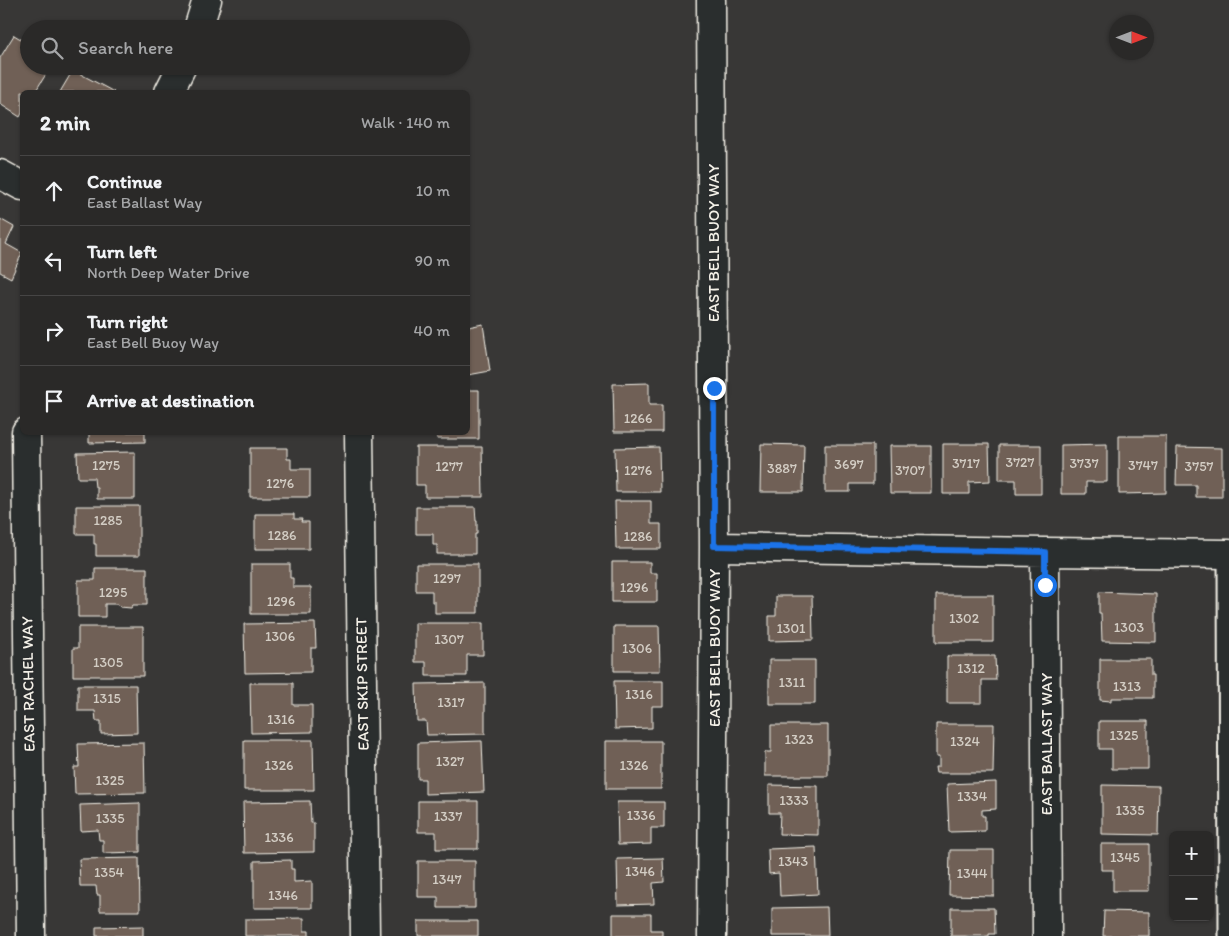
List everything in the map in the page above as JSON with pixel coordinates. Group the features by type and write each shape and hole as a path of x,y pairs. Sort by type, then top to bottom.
{"street":[{"path":"201,20 207,0"},
{"name":"EAST BELL BUOY WAY","path":"711,0 714,546 712,936"},
{"path":"170,90 178,75"},
{"path":"0,174 20,185"},
{"name":"EAST RACHEL WAY","path":"26,435 31,936"},
{"name":"EAST SKIP STREET","path":"359,435 365,936"},
{"path":"714,546 1227,554"},
{"name":"EAST BALLAST WAY","path":"1045,552 1047,936"}],"lane":[{"path":"1227,554 1227,936"}],"building":[{"path":"14,35 20,39 20,75 45,75 36,90 20,90 20,117 0,104 0,58"},
{"path":"70,75 82,75 110,90 61,90"},
{"path":"0,219 14,227 6,244 20,252 20,258 11,278 0,272"},
{"path":"483,324 490,371 470,375 470,327"},
{"path":"649,383 649,405 662,405 662,432 614,432 613,384"},
{"path":"470,390 479,390 479,439 437,439 437,435 470,435"},
{"path":"89,435 145,435 145,442 89,443"},
{"path":"1119,436 1166,436 1166,493 1119,494"},
{"path":"761,444 804,445 803,492 760,492"},
{"path":"943,444 989,444 990,481 969,482 969,494 943,494"},
{"path":"1107,444 1107,482 1086,482 1086,494 1061,494 1061,445"},
{"path":"825,445 873,445 873,484 850,484 850,492 825,492"},
{"path":"999,445 1041,445 1041,494 1016,494 1016,480 999,480"},
{"path":"889,446 931,446 931,493 890,493"},
{"path":"416,447 482,447 483,497 425,497 425,485 416,485"},
{"path":"659,447 660,492 616,492 615,448"},
{"path":"1177,447 1222,448 1222,497 1196,497 1196,485 1176,485"},
{"path":"250,448 287,448 287,459 291,459 291,469 310,469 310,497 250,497"},
{"path":"135,452 135,499 97,499 97,487 95,487 94,478 78,478 77,453"},
{"path":"615,501 651,501 651,524 661,524 661,549 616,549"},
{"path":"76,506 139,506 139,556 96,556 94,534 76,534"},
{"path":"416,507 475,507 477,534 475,534 475,554 437,554 437,545 433,545 433,534 416,534"},
{"path":"255,514 294,514 294,519 302,519 301,522 309,522 309,549 255,549"},
{"path":"612,562 650,562 650,573 657,573 657,602 612,602"},
{"path":"251,564 290,564 290,578 293,578 293,587 311,587 311,614 251,614"},
{"path":"416,564 478,564 478,613 435,613 432,591 416,591"},
{"path":"95,568 147,568 147,605 133,605 131,608 120,607 118,604 105,604 105,617 78,617 78,580 95,580"},
{"path":"1099,592 1156,594 1156,642 1102,641"},
{"path":"936,595 993,595 993,642 936,642"},
{"path":"776,596 812,596 813,640 769,641 769,616 776,616"},
{"path":"315,623 316,648 311,648 311,672 245,673 244,624"},
{"path":"415,623 483,623 483,655 467,655 467,676 426,676 426,662 415,662"},
{"path":"614,626 659,626 660,671 614,671"},
{"path":"78,627 143,627 143,676 73,676 73,648 78,648"},
{"path":"947,656 995,656 996,680 982,680 982,703 947,703"},
{"path":"1100,659 1151,659 1153,698 1111,698 1111,701 1100,700"},
{"path":"769,660 815,660 815,704 769,704"},
{"path":"614,681 663,681 663,706 652,706 652,728 615,729"},
{"path":"250,683 293,683 293,705 312,705 312,732 251,733"},
{"path":"485,683 485,734 427,735 426,721 417,721 416,684"},
{"path":"78,685 136,685 137,733 101,734 101,721 96,721 95,711 78,711"},
{"path":"1099,721 1148,721 1148,769 1112,769 1112,749 1099,749"},
{"path":"936,724 994,724 993,773 936,773 935,767 939,767 939,757 936,757"},
{"path":"771,725 828,725 828,776 765,776 765,752 771,752"},
{"path":"244,740 313,740 314,790 244,790"},
{"path":"482,741 484,792 425,794 425,779 418,779 418,743"},
{"path":"606,741 661,741 661,789 606,789"},
{"path":"144,743 145,793 75,794 74,767 79,767 78,744"},
{"path":"996,782 996,809 982,810 982,816 985,816 985,831 949,832 947,784"},
{"path":"769,785 818,786 818,835 779,834 780,813 769,813"},
{"path":"1102,785 1159,786 1158,835 1102,834"},
{"path":"310,801 311,823 314,823 314,852 244,853 243,802"},
{"path":"418,801 478,801 478,849 436,849 436,832 418,832"},
{"path":"617,802 664,802 664,828 651,828 651,844 618,845"},
{"path":"140,803 140,852 103,853 103,840 99,840 98,830 81,831 80,805"},
{"path":"1101,844 1149,844 1149,891 1113,891 1113,870 1101,870"},
{"path":"816,847 818,894 780,896 779,873 769,874 768,849"},
{"path":"950,850 994,850 994,896 949,895"},
{"path":"139,858 140,911 100,911 100,895 97,895 96,886 80,886 79,859"},
{"path":"663,858 664,882 653,883 654,904 618,905 617,859"},
{"path":"291,860 291,869 294,869 294,882 312,881 312,908 254,908 254,861"},
{"path":"418,861 475,861 475,908 438,908 438,897 418,897"},
{"path":"827,907 828,936 772,936 772,908"},
{"path":"951,908 994,908 995,934 989,934 989,936 951,936"},
{"path":"1104,911 1149,912 1149,936 1103,936"},
{"path":"613,914 651,914 651,930 662,930 662,936 613,936"},
{"path":"304,918 304,931 309,931 309,936 245,936 245,919"},
{"path":"418,921 478,921 478,936 418,936"},
{"path":"143,926 143,936 96,936 96,927"}],"route":[{"path":"714,388 714,546 1045,552 1045,585"}]}
